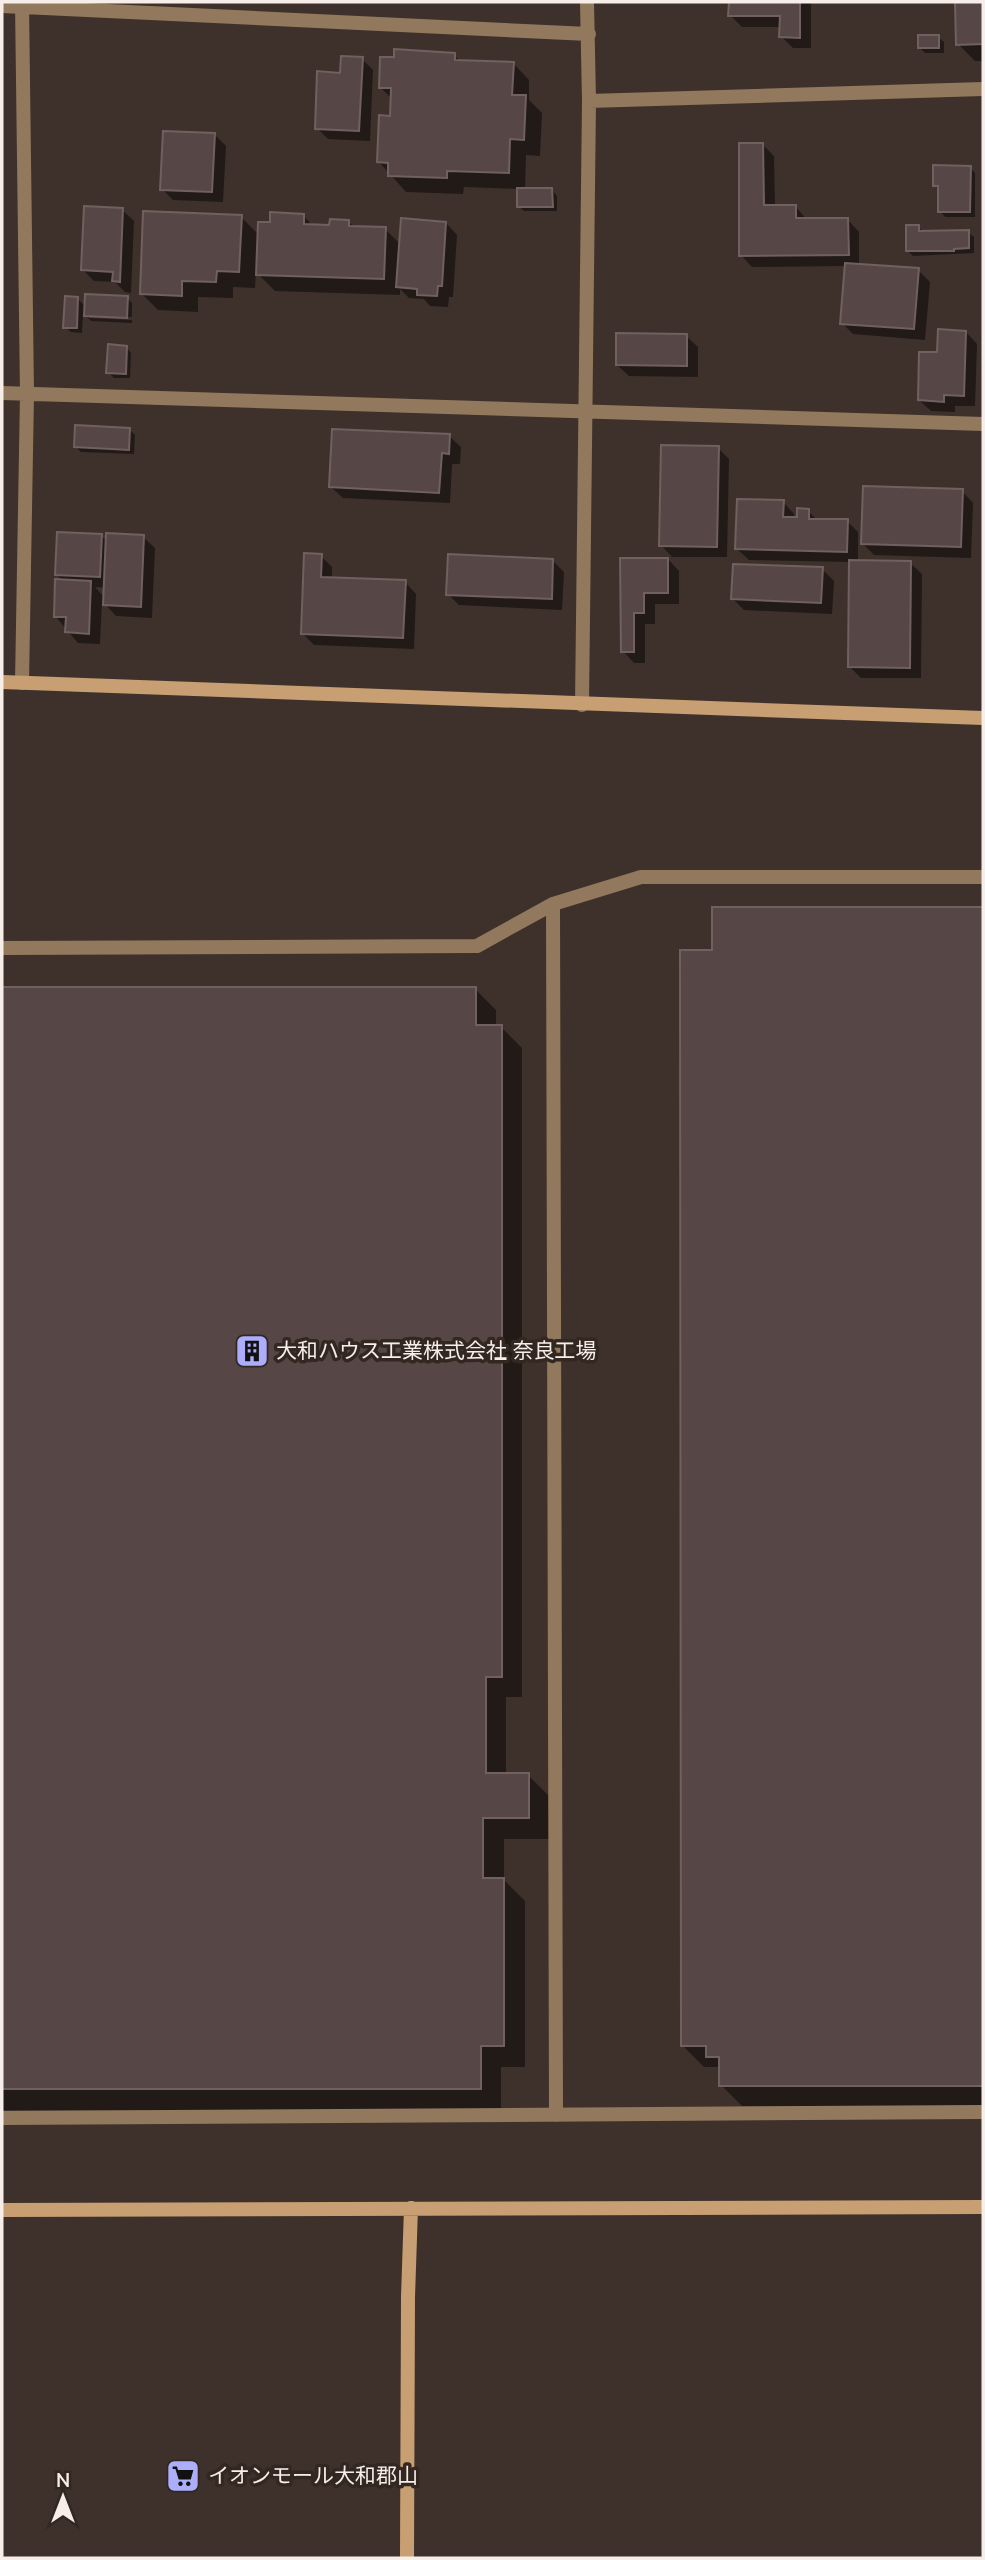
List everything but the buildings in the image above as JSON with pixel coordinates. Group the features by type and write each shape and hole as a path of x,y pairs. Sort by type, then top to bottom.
{"street":[{"path":"582,705 589,101 587,2"},
{"path":"2,6 22,4 589,34"},
{"path":"22,4 27,394 22,682"},
{"path":"589,101 983,89"},
{"path":"2,393 983,424"},
{"path":"2,682 983,718"},
{"path":"2,948 477,946 553,904 641,877 983,877"},
{"path":"553,904 556,2115"},
{"path":"2,2118 983,2112"},
{"path":"2,2210 983,2207"},
{"path":"407,2558 411,2208"}],"place":[{"name":"大和ハウス工業株式会社 奈良工場","path":"252,1351"},
{"name":"イオンモール大和郡山","path":"183,2476"}]}
